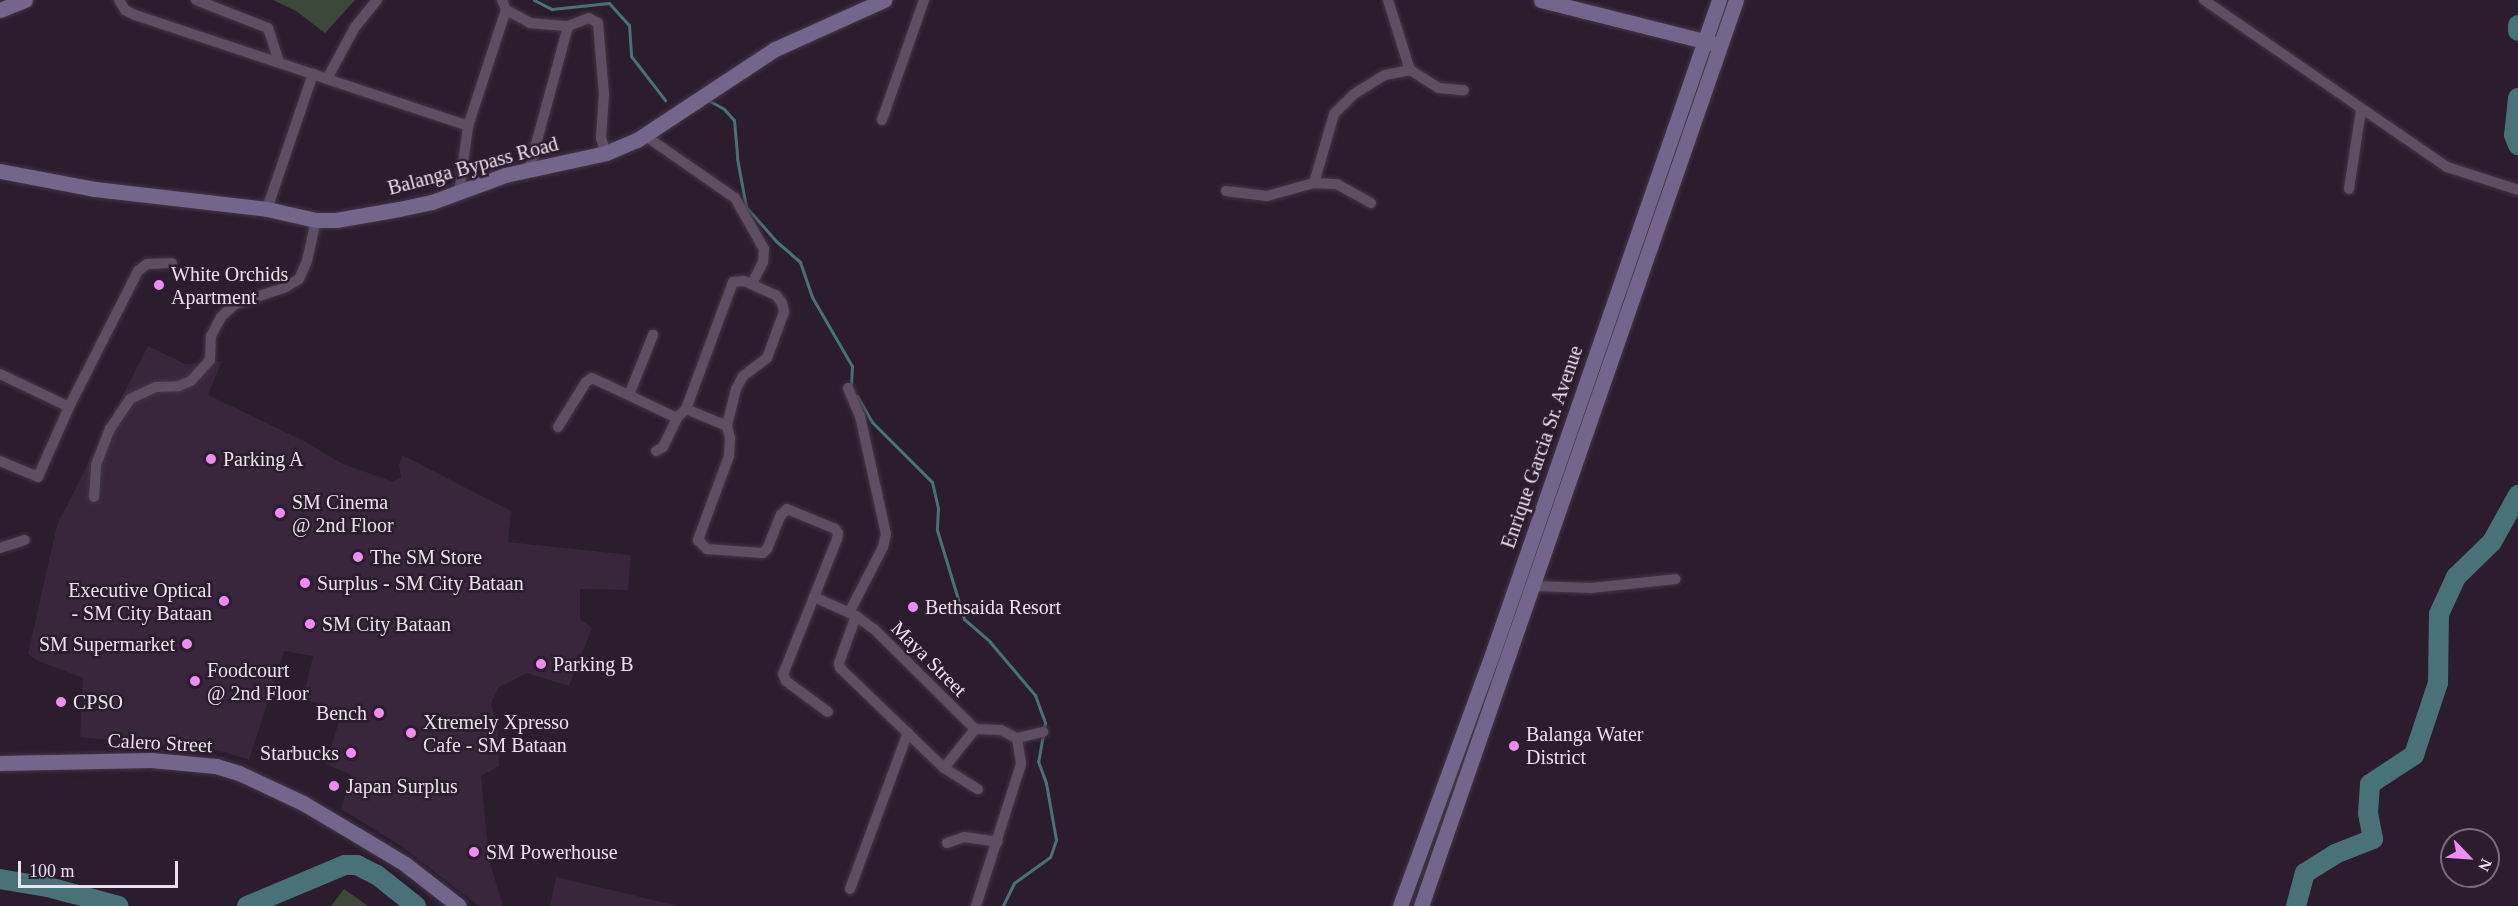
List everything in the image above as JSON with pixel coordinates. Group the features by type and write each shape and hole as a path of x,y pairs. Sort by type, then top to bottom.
{"main road":[{"path":"0,10 25,0"},
{"name":"Balanga Bypass Road","path":"0,171 95,189 267,209 316,220 336,220 399,209 432,202 505,175 606,153 644,135 775,50 884,0"},
{"path":"1541,0 1720,46"},
{"name":"Enrique Garcia Sr. Avenue","path":"1400,906 1494,650 1719,0"},
{"name":"Enrique Garcia Sr. Avenue","path":"1421,906 1736,0"},
{"path":"1494,650 1510,653"},
{"name":"Calero Street","path":"0,763 151,760 216,766 239,773 303,803 405,864 459,906"}],"street":[{"path":"119,0 125,10 135,15 279,61 468,126"},
{"path":"196,0 268,28 279,61"},
{"path":"327,79 355,27 377,0"},
{"path":"882,120 924,0"},
{"path":"1388,0 1410,70 1439,88 1464,90"},
{"path":"2204,0 2447,167 2518,190"},
{"path":"459,193 468,126 504,5 521,20 530,23 568,26 589,18 598,23 604,94 601,138 606,153"},
{"path":"529,170 568,26"},
{"path":"1314,183 1334,114 1353,94 1385,75 1410,70"},
{"path":"267,209 314,74"},
{"path":"2349,189 2361,110"},
{"path":"644,135 735,198 764,249 763,262 752,284"},
{"path":"1226,191 1267,196 1314,183 1337,184 1371,203"},
{"path":"94,497 96,465 110,429 130,399 156,387 179,386 191,381 210,360 211,336 221,317 236,304 284,288 299,279 307,261 316,220"},
{"path":"0,461 38,477 69,407 138,271 147,264 172,263"},
{"path":"656,451 663,447 677,418 686,409 730,287 737,280 776,295 782,303 784,312 767,358 743,376 736,389 727,426 730,438 729,456 698,540 707,549 763,553 767,549 781,515 787,509 835,529 838,533 837,538 783,674 786,681 828,712"},
{"path":"629,395 653,335"},
{"path":"0,374 69,407"},
{"path":"558,427 586,382 592,378 677,418"},
{"path":"848,388 860,416 886,534 883,547 853,615 839,663 840,668 944,768 978,789"},
{"path":"686,409 727,426"},
{"path":"0,548 25,540"},
{"path":"1533,586 1591,588 1676,579"},
{"name":"Maya Street","path":"814,597 853,615 874,629 975,729"},
{"path":"944,768 975,729 1001,730 1017,738 1043,732"},
{"path":"850,889 908,732"},
{"path":"976,906 1021,764 1017,738"},
{"path":"947,843 964,837 998,842"}],"shaded area":[{"name":"SM City Bataan","path":"148,346 185,364 222,361 208,395 304,441 341,463 393,482 401,477 399,465 402,455 511,511 508,542 631,555 628,590 580,589 580,619 592,628 569,686 527,673 499,687 491,703 498,731 499,766 481,776 489,860 503,906 479,906 401,846 341,809 351,775 326,764 342,711 303,699 313,656 284,651 249,760 221,751 80,737 83,678 38,661 28,654 57,525"},
{"path":"556,877 679,906 550,906"}],"green space":[{"path":"273,0 355,0 325,33 296,11"},
{"path":"344,889 368,906 331,906"}],"waterway":[{"path":"534,0 552,9 609,3 629,25 631,56 665,100"},
{"path":"2518,25 2518,31"},
{"path":"2518,98 2514,135 2518,145"},
{"path":"708,100 724,109 734,120 737,158 746,207 776,241 800,262 812,297 852,366 851,385"},
{"path":"857,396 872,422 932,482 938,508 937,530 964,619 990,642 1035,695 1045,723 1038,761 1046,783 1056,840 1050,857 1014,883 1003,906"},
{"path":"2296,906 2305,873 2335,854 2373,839 2368,813 2370,784 2414,755 2438,683 2439,614 2456,577 2492,542 2518,495"},
{"path":"247,906 345,865 357,865 377,875 416,906"},
{"path":"0,879 48,887 119,906"}],"place":[{"name":"White Orchids Apartment","path":"159,285"},
{"name":"Parking A","path":"211,459"},
{"name":"SM Cinema @ 2nd Floor","path":"280,513"},
{"name":"The SM Store","path":"358,557"},
{"name":"Surplus - SM City Bataan","path":"305,583"},
{"name":"Executive Optical - SM City Bataan","path":"224,601"},
{"name":"Bethsaida Resort","path":"913,607"},
{"name":"SM City Bataan","path":"310,624"},
{"name":"SM Supermarket","path":"187,644"},
{"name":"Parking B","path":"541,664"},
{"name":"Foodcourt @ 2nd Floor","path":"195,681"},
{"name":"CPSO","path":"61,702"},
{"name":"Bench","path":"379,713"},
{"name":"Xtremely Xpresso Cafe - SM Bataan","path":"411,733"},
{"name":"Balanga Water District","path":"1514,746"},
{"name":"Starbucks","path":"351,753"},
{"name":"Japan Surplus","path":"334,786"},
{"name":"SM Powerhouse","path":"474,852"}]}
